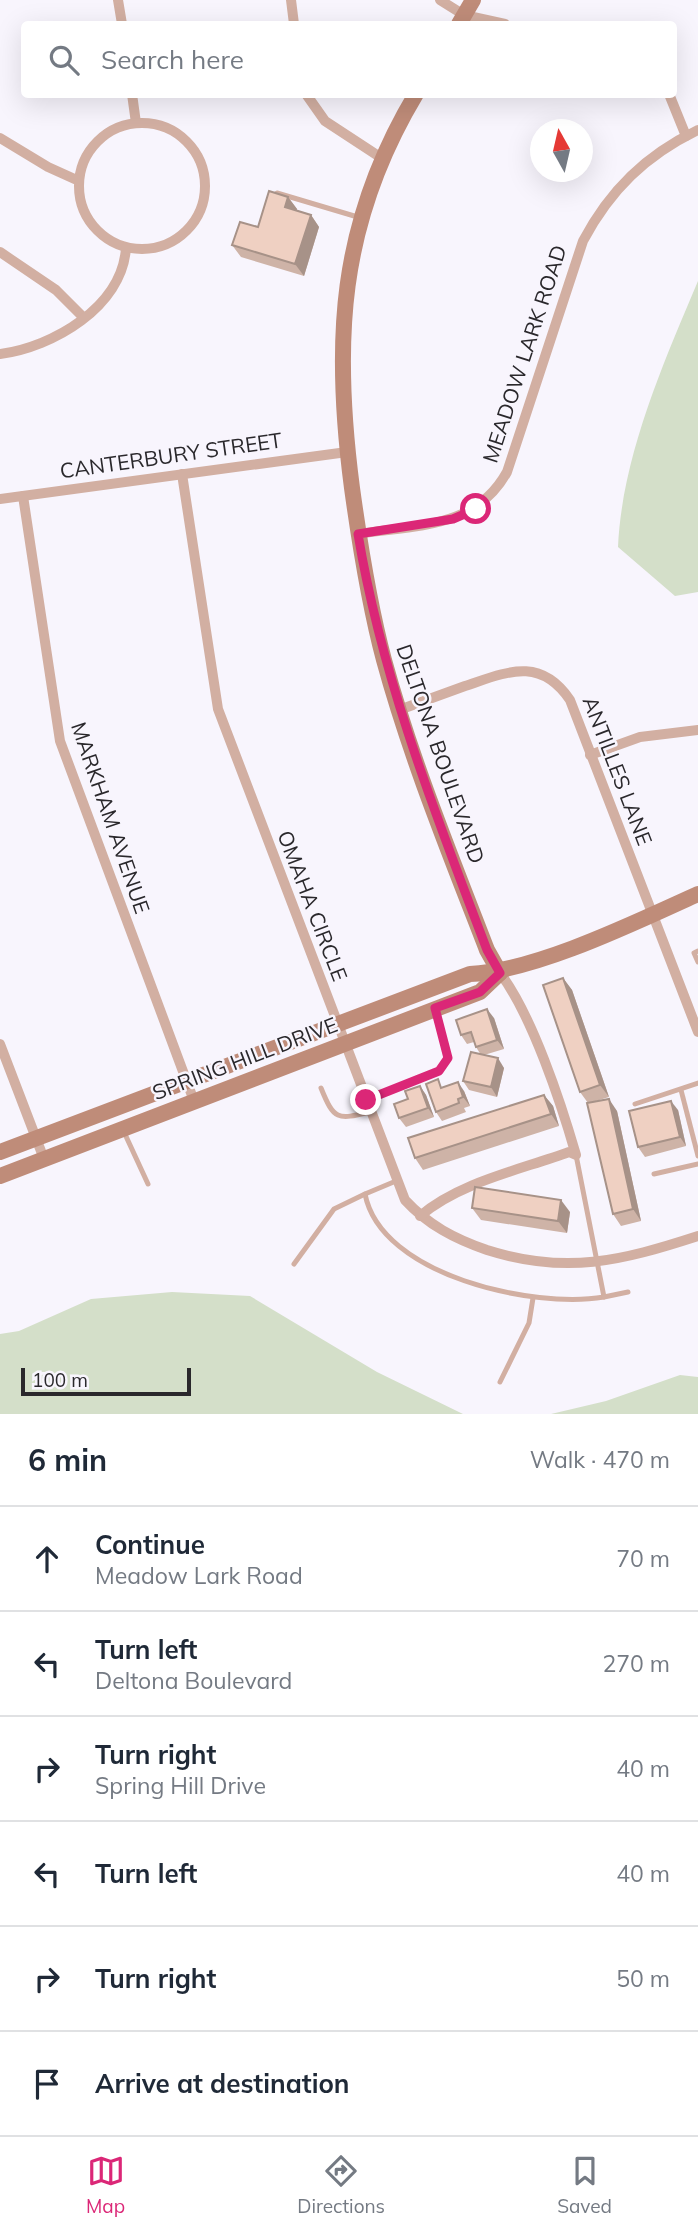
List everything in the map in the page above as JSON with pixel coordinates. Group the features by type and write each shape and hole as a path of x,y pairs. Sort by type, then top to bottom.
{"main road":[{"path":"462,20 473,0"},
{"name":"DELTONA BOULEVARD","path":"414,98 383,159 362,218 346,289 342,328 342,407 358,534 372,609 399,710 419,772 487,950 500,973"},
{"name":"SPRING HILL DRIVE","path":"0,1152 470,974 500,973 652,915 698,894"},
{"name":"SPRING HILL DRIVE","path":"0,1176 480,992 500,973"}],"street":[{"path":"118,0 122,21"},
{"path":"291,0 294,21"},
{"path":"440,0 462,20"},
{"path":"133,98 136,123"},
{"path":"309,98 325,121 383,159"},
{"path":"671,98 686,136"},
{"path":"136,123 165,128 186,141 200,164 205,188 198,214 182,236 160,247 126,248 113,243 92,225 80,200 79,181 81,166 93,145 112,129 136,123"},
{"name":"MEADOW LARK ROAD","path":"358,534 464,515 489,499 500,486 508,472 583,241 594,221 622,182 640,165 663,147 698,130"},
{"path":"0,138 48,167 79,181"},
{"path":"0,354 44,343 83,317 114,285 126,248"},
{"path":"0,252 56,290 83,317"},
{"name":"CANTERBURY STREET","path":"0,499 347,452"},
{"name":"OMAHA CIRCLE","path":"182,474 218,709 336,1025 405,1200 436,1228 514,1258 562,1265 648,1252 698,1236"},
{"name":"MARKHAM AVENUE","path":"23,496 60,741 194,1101"},
{"name":"ANTILLES LANE","path":"399,710 507,671 534,671 554,681 563,690 698,1031"},
{"path":"590,755 640,737 698,730"},
{"path":"500,973 514,991 562,1110 576,1155"},
{"path":"0,1044 44,1159"},
{"path":"420,1216 436,1202 475,1186 569,1153 576,1155"}],"lane":[{"path":"268,206 271,197 277,193 362,218"},
{"path":"698,951 694,953 698,962"},
{"path":"366,1100 439,1071 448,1058 435,1008"},
{"path":"635,1104 698,1083"},
{"path":"321,1088 330,1110 337,1116 346,1118 370,1112"},
{"path":"681,1090 698,1156"},
{"path":"122,1129 148,1184"},
{"path":"576,1155 604,1297"},
{"path":"654,1174 698,1164"},
{"path":"294,1264 334,1209 396,1181"},
{"path":"366,1194 368,1208 386,1236 405,1251 484,1286 534,1298 604,1297 628,1292"},
{"path":"500,1382 529,1323 534,1298"}],"green space":[{"path":"698,281 698,592 675,596 618,547 627,479 646,411"},
{"path":"172,1292 250,1296 377,1372 463,1414 0,1414 0,1334 19,1331 91,1299"},
{"path":"680,1375 698,1377 698,1414 551,1414 606,1401"}],"building":[{"path":"269,191 288,197 285,207 311,215 295,264 232,245 240,222 258,227"},
{"path":"563,978 600,1085 580,1092 543,985"},
{"path":"487,1009 497,1040 476,1047 471,1032 461,1035 456,1020"},
{"path":"471,1052 498,1058 491,1087 463,1081"},
{"path":"438,1079 441,1088 458,1082 463,1097 458,1099 459,1103 436,1112 426,1084"},
{"path":"420,1086 428,1108 399,1118 394,1104 408,1099 405,1091"},
{"path":"544,1095 551,1114 415,1158 408,1138"},
{"path":"609,1099 633,1209 613,1214 587,1103"},
{"path":"671,1101 680,1137 638,1147 629,1111"},
{"path":"475,1187 561,1200 558,1221 472,1208"}],"route":[{"path":"366,1100 439,1071 448,1058 435,1008 480,992 500,973 487,950 419,772 384,660 358,534 453,519 476,509"}]}
